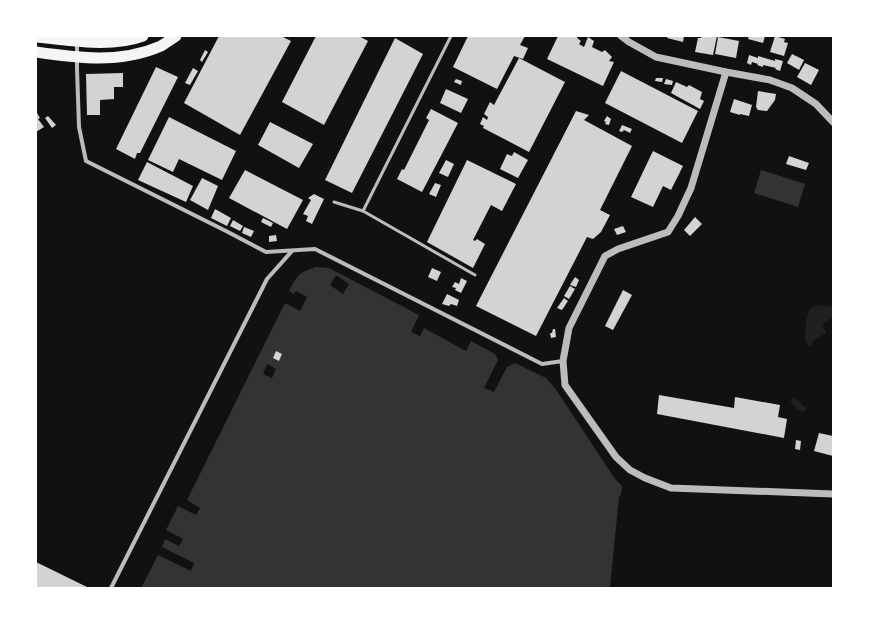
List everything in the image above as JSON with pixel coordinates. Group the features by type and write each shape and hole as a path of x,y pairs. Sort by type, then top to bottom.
{"highway":[{"path":"36,37 77,42 113,42 133,40 143,36"},
{"path":"36,52 77,58 113,58 137,54 162,46 176,36"}],"street":[{"path":"621,36 656,57 770,80 792,88 816,104 833,122"},
{"path":"77,42 79,127 86,161 266,252 315,249 542,364 563,361"},
{"path":"726,72 691,188 678,216 668,232 618,249 605,256 569,328 563,361 565,385 616,457 630,470 645,478 671,488 833,494"},
{"path":"111,588 267,279 293,250"}],"lane":[{"path":"363,211 451,36"},
{"path":"334,202 363,211 476,275"}],"shaded area":[{"path":"761,170 805,184 798,207 754,193"},
{"path":"316,267 329,268 419,315 411,332 420,336 424,328 466,351 471,341 495,354 498,360 484,388 494,392 507,367 515,363 546,378 555,388 615,479 622,486 621,495 619,496 610,588 141,588 158,555 191,571 194,563 162,547 165,539 179,546 183,539 166,530 178,506 196,515 200,508 187,500 285,303 300,311 307,297 296,291 294,294 289,291 299,275","holes":["336,275 349,284 343,294 330,285","267,364 276,369 272,378 263,374"]},
{"path":"818,305 832,307 833,317 822,325 826,333 813,340 812,344 809,346 805,339 807,319 809,310"},
{"path":"795,397 797,401 799,400 803,407 805,406 806,410 802,412 797,410 790,400"}],"building":[{"path":"219,36 281,36 291,41 240,135 184,103"},
{"path":"316,36 359,36 368,41 324,125 282,102"},
{"path":"468,36 525,36 520,45 528,48 523,59 514,56 497,89 453,67"},
{"path":"558,36 578,36 577,38 581,41 579,44 584,47 588,37 594,41 592,47 602,52 605,50 612,57 609,61 614,62 603,86 547,59"},
{"path":"668,36 684,36 683,42 667,38"},
{"path":"701,36 717,36 713,55 695,52 698,38 701,38"},
{"path":"749,36 765,36 763,43 748,39"},
{"path":"775,36 785,39 784,42 788,43 784,56 770,52"},
{"path":"718,37 739,41 736,58 715,54"},
{"path":"395,38 423,54 352,193 325,180"},
{"path":"205,50 208,52 202,62 200,60"},
{"path":"792,54 804,60 799,70 787,63"},
{"path":"749,55 775,61 775,59 783,61 780,71 775,69 776,68 763,65 763,67 752,62 751,65 747,63"},
{"path":"519,58 565,82 529,152 483,128 484,126 480,124 483,117 487,120 488,117 484,114 490,102 494,105"},
{"path":"805,63 819,70 811,85 797,77"},
{"path":"156,67 178,77 140,153 137,153 135,159 116,149"},
{"path":"193,68 198,71 190,85 185,83"},
{"path":"621,71 698,111 682,143 605,103"},
{"path":"123,73 123,87 114,87 114,99 100,100 100,115 87,115 86,74"},
{"path":"656,78 663,78 662,82 655,81"},
{"path":"456,79 462,81 461,85 454,82"},
{"path":"666,79 673,81 672,85 664,84"},
{"path":"676,82 687,87 689,85 702,92 700,99 704,101 700,109 671,93"},
{"path":"446,89 468,99 461,113 440,103"},
{"path":"758,91 776,94 775,100 767,111 758,110 756,107"},
{"path":"734,99 752,105 749,116 730,112"},
{"path":"431,109 458,123 422,192 397,179 402,169 404,170 429,120 426,118"},
{"path":"576,111 589,115 584,120 632,146 600,210 610,215 601,232 593,239 587,237 536,336 476,306"},
{"path":"37,113 40,118 38,119 44,127 36,132 36,114"},
{"path":"48,116 56,125 52,128 45,118"},
{"path":"607,116 611,119 609,125 605,124 606,122 604,121"},
{"path":"169,117 236,151 222,180 179,159 173,172 148,160"},
{"path":"270,122 313,144 299,168 258,145"},
{"path":"622,125 632,129 630,133 624,130 622,132 619,131"},
{"path":"653,151 683,166 671,190 663,186 653,207 631,197"},
{"path":"514,152 528,160 518,178 500,169 507,154 512,156"},
{"path":"789,156 809,163 806,170 786,164"},
{"path":"446,160 454,164 448,177 439,173"},
{"path":"467,160 516,184 502,211 491,205 473,240 475,241 477,239 485,244 473,268 427,242"},
{"path":"147,162 193,186 186,202 138,180"},
{"path":"245,170 303,200 287,229 229,198"},
{"path":"202,178 218,186 208,210 190,200"},
{"path":"435,183 441,185 436,197 429,194"},
{"path":"314,194 324,199 312,224 306,221 308,216 303,214 311,200 308,198"},
{"path":"215,209 231,218 227,226 211,218"},
{"path":"695,217 702,224 690,236 684,230"},
{"path":"263,218 273,223 271,227 261,222"},
{"path":"233,220 243,226 240,231 230,226"},
{"path":"623,226 626,232 617,235 614,229"},
{"path":"244,227 254,231 251,237 242,233"},
{"path":"276,235 277,241 269,242 269,236"},
{"path":"432,268 441,272 437,281 428,277"},
{"path":"575,277 579,280 576,287 570,285"},
{"path":"461,278 467,281 461,293 455,290 456,288 452,287 455,282 459,284"},
{"path":"570,286 575,289 569,299 564,296"},
{"path":"623,290 632,295 613,330 605,326"},
{"path":"447,294 459,300 457,306 442,304"},
{"path":"564,298 568,301 562,310 557,308"},
{"path":"553,329 555,329 556,337 551,338 550,333 552,333"},
{"path":"276,351 282,354 279,361 273,358"},
{"path":"659,395 734,408 735,397 780,405 778,417 787,419 784,438 657,414"},
{"path":"819,433 833,436 833,456 814,451"},
{"path":"796,440 801,441 800,450 795,449"},
{"path":"36,562 89,588 36,588"}]}
